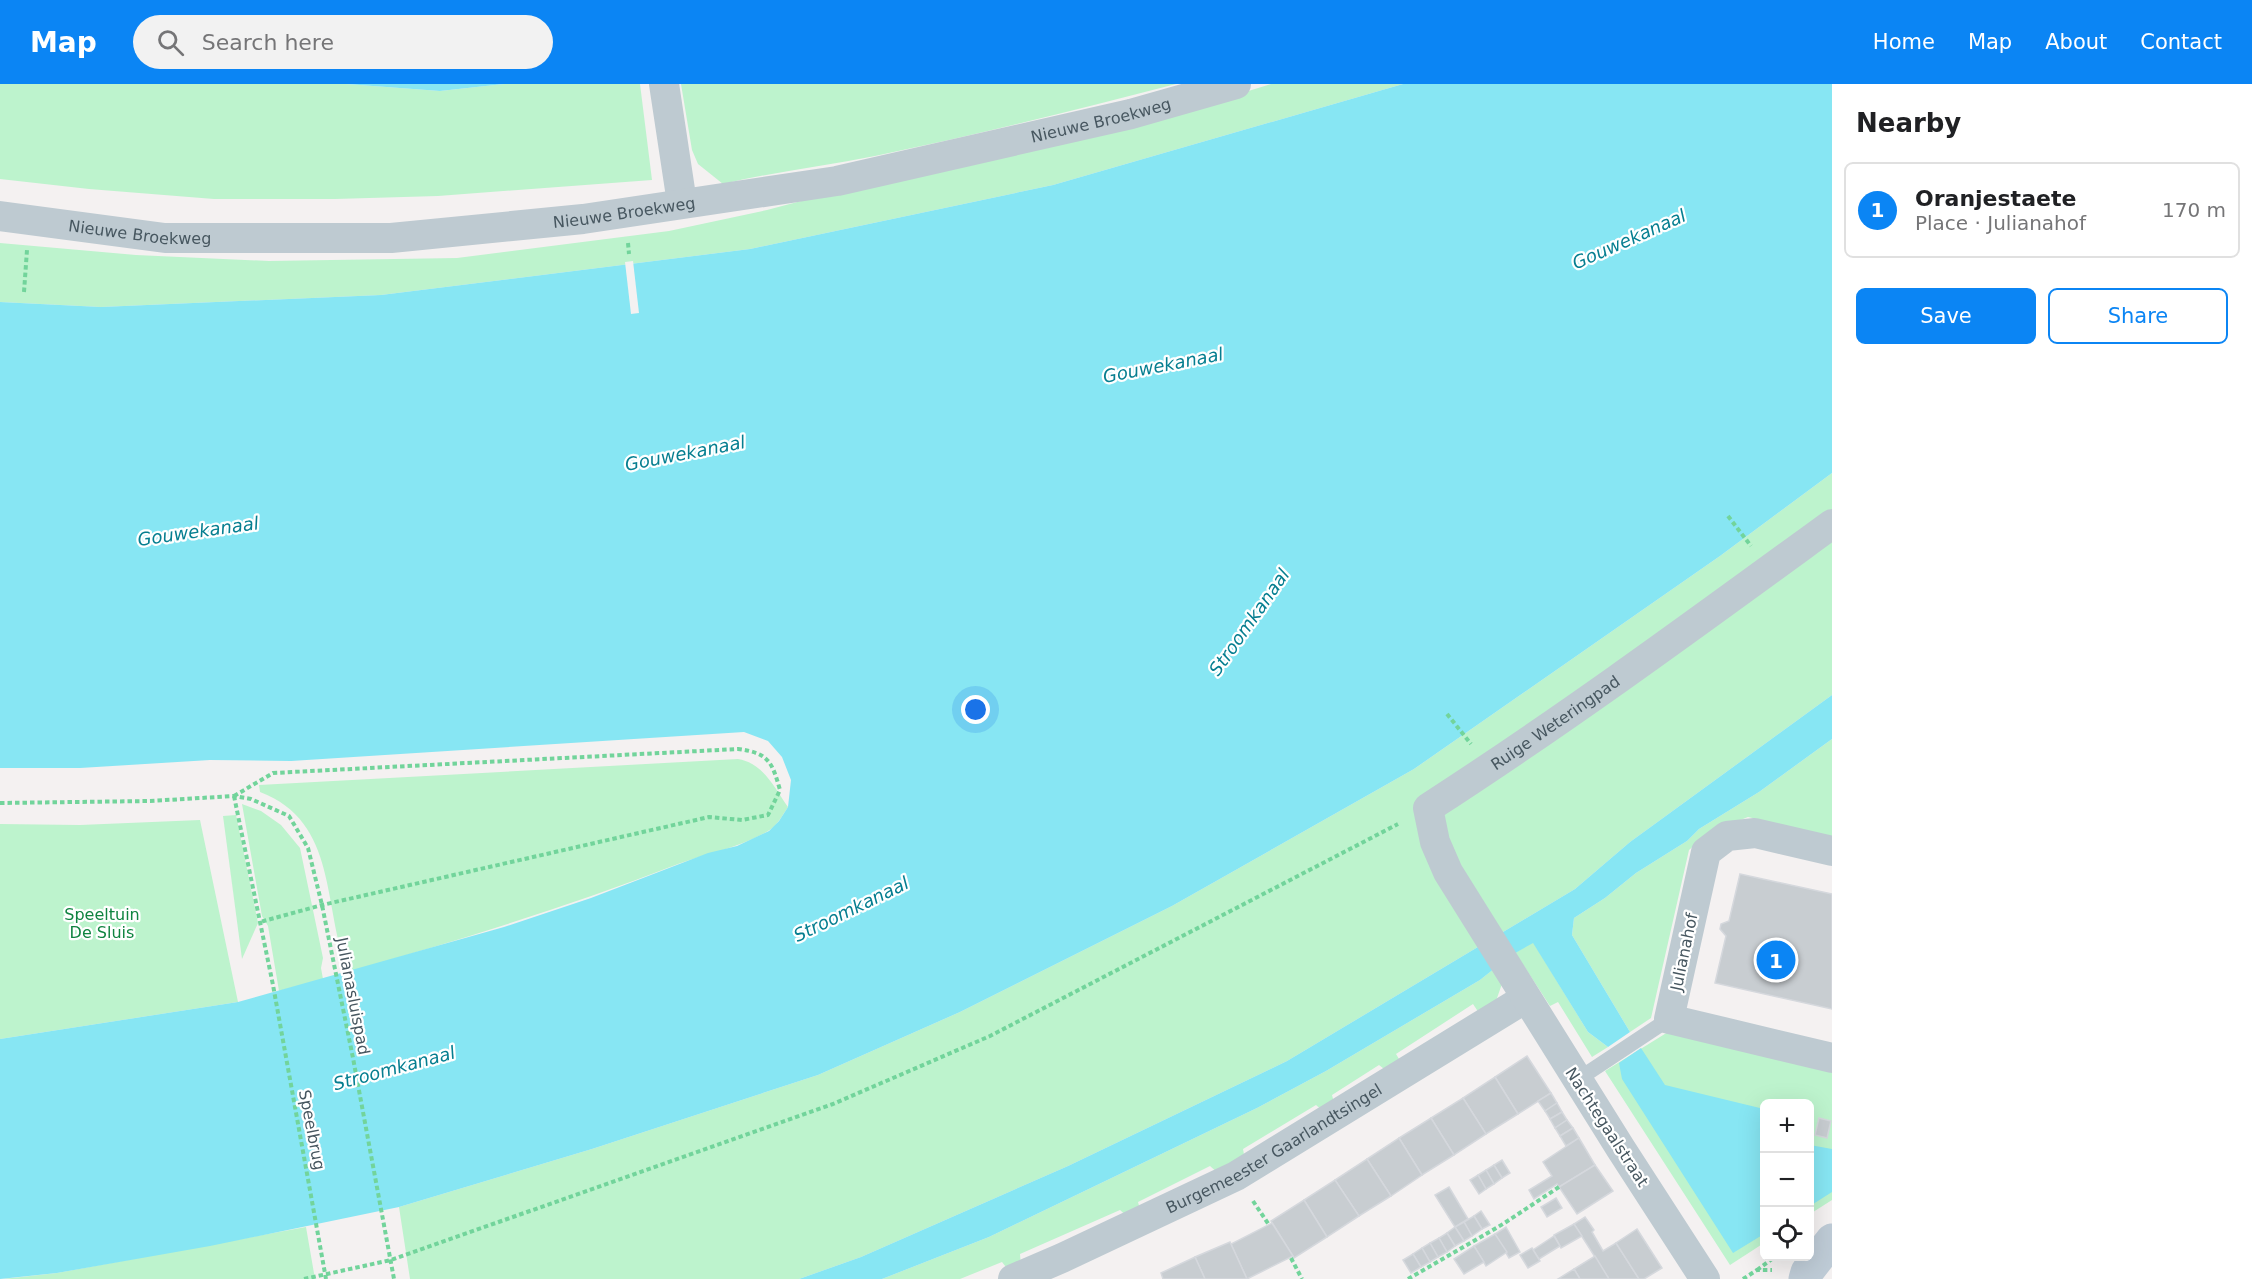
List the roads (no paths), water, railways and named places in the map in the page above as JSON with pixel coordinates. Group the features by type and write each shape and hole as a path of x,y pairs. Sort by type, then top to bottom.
{"main road":[{"path":"1805,1279 1807,1272 1832,1240"}],"street":[{"name":"Nieuwe Broekweg","path":"0,216 165,238 391,238 583,219 837,181 1131,114 1236,84"},
{"path":"664,85 682,203"},
{"name":"Ruige Weteringpad","path":"1519,986 1448,872 1435,842 1428,808 1490,768 1671,641 1832,524"},
{"name":"Julianahof","path":"1669,1019 1706,852 1727,836 1755,834 1832,851"},
{"name":"Nachtegaalstraat","path":"1519,986 1705,1279"},
{"name":"Burgemeester Gaarlandtsingel","path":"1013,1279 1236,1176 1519,986"},
{"path":"1669,1019 1832,1058"}],"lane":[{"path":"1577,1080 1669,1019"}],"water":[{"path":"346,84 504,84 440,91"},
{"path":"1403,84 1832,84 1832,473 1720,556 1414,769 1172,906 960,1012 818,1075 592,1149 399,1207 210,1246 57,1273 0,1279 0,1039 238,1002 504,927 591,898 708,853 737,846 769,831 788,807 791,780 782,757 768,741 744,732 291,761 210,760 80,768 0,768 0,302 101,307 381,295 750,249 1053,185"},
{"path":"1832,695 1832,739 1759,792 1699,829 1687,841 1636,873 1605,898 1574,918 1572,935 1630,1032 1608,1047 1588,1032 1533,943 1510,956 1480,980 1326,1071 1257,1108 989,1237 882,1279 799,1279 861,1257 1068,1166 1287,1061 1575,889 1630,842"},
{"path":"1641,1048 1665,1085 1760,1108 1760,1236 1733,1253 1622,1079 1619,1063"},
{"path":"1814,1146 1832,1149 1832,1192 1814,1203"}],"place":[{"name":"Oranjestaete","path":"1776,960"}],"water label":[{"name":"Gouwekanaal","path":"1629,239"},
{"name":"Gouwekanaal","path":"1163,365"},
{"name":"Gouwekanaal","path":"685,453"},
{"name":"Gouwekanaal","path":"198,531"},
{"name":"Stroomkanaal","path":"1249,622"},
{"name":"Stroomkanaal","path":"851,909"},
{"name":"Stroomkanaal","path":"394,1068"}],"park label":[{"name":"Speeltuin De Sluis","path":"102,923"}]}
